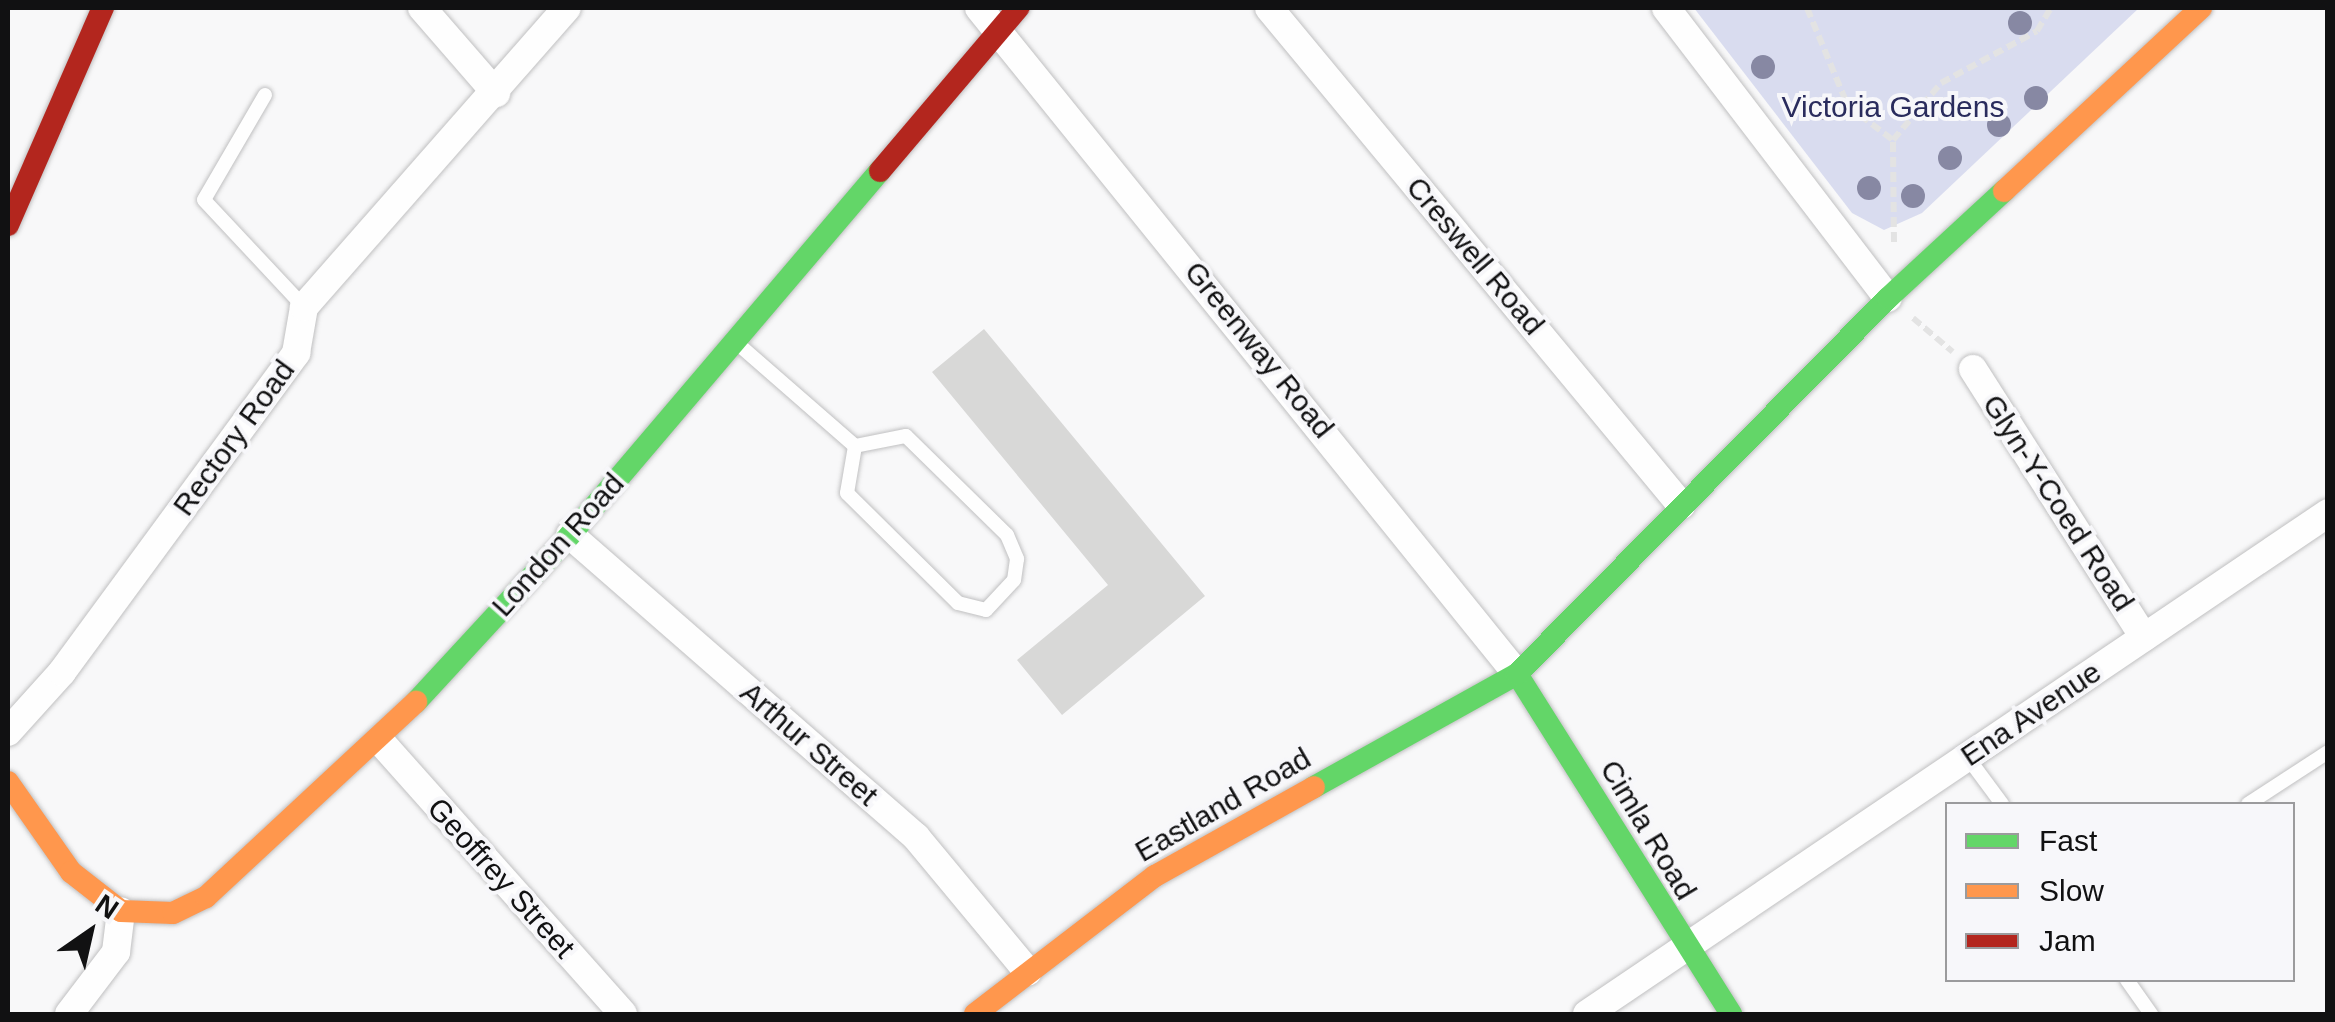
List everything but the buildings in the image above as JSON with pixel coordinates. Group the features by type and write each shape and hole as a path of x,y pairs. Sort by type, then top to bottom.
{"main road":[{"path":"8,225 103,8"},
{"name":"London Road","path":"121,911 173,913 206,897 380,741 570,535 738,344 988,18 1018,8"},
{"path":"1518,674 1888,298 2201,8"},
{"name":"Cimla Road","path":"1518,674 1686,951 1731,1014"},
{"name":"Eastland Road","path":"975,1014 1156,876 1518,674"},
{"path":"8,782 71,872 121,911"}],"street":[{"path":"422,8 496,93"},
{"path":"304,307 567,8"},
{"name":"Creswell Road","path":"1269,8 1681,505"},
{"path":"1666,8 1888,298"},
{"name":"Greenway Road","path":"988,18 1518,674"},
{"name":"Rectory Road","path":"8,732 62,672 296,353 304,307"},
{"name":"Glyn-Y-Coed Road","path":"1973,369 2144,638"},
{"name":"Ena Avenue","path":"1587,1014 1686,951 2328,513"},
{"name":"Arthur Street","path":"570,535 916,837 1028,972"},
{"name":"Geoffrey Street","path":"380,741 623,1014"},
{"path":"70,1014 116,952 121,911"}],"lane":[{"path":"265,95 204,200 304,307"},
{"path":"738,344 856,446"},
{"path":"906,436 1007,534 1017,559 1014,580 986,610 958,603 846,494 856,446 906,436"},
{"path":"2251,802 2328,752"},
{"path":"1968,758 2001,802"},
{"path":"2128,982 2151,1014"}],"path":[{"path":"1807,8 1848,106 1893,140"},
{"path":"1973,369 1888,298 1897,210 1893,140 1941,83 2037,30 2051,8"}],"green space":[{"name":"Victoria Gardens","path":"1694,8 2139,8 1922,213 1884,230 1852,213"}],"traffic: fast":[{"path":"416,702 570,535 880,171"},
{"path":"1314,787 1517,674 1888,298 2004,191"},
{"path":"1517,674 1731,1014"}],"traffic: slow":[{"path":"2004,191 2201,8"},
{"path":"8,782 71,872 121,911 173,913 206,897 416,702"},
{"path":"975,1014 1155,876 1314,787"}],"traffic: jam":[{"path":"8,225 103,8"},
{"path":"880,171 1018,8"}]}
